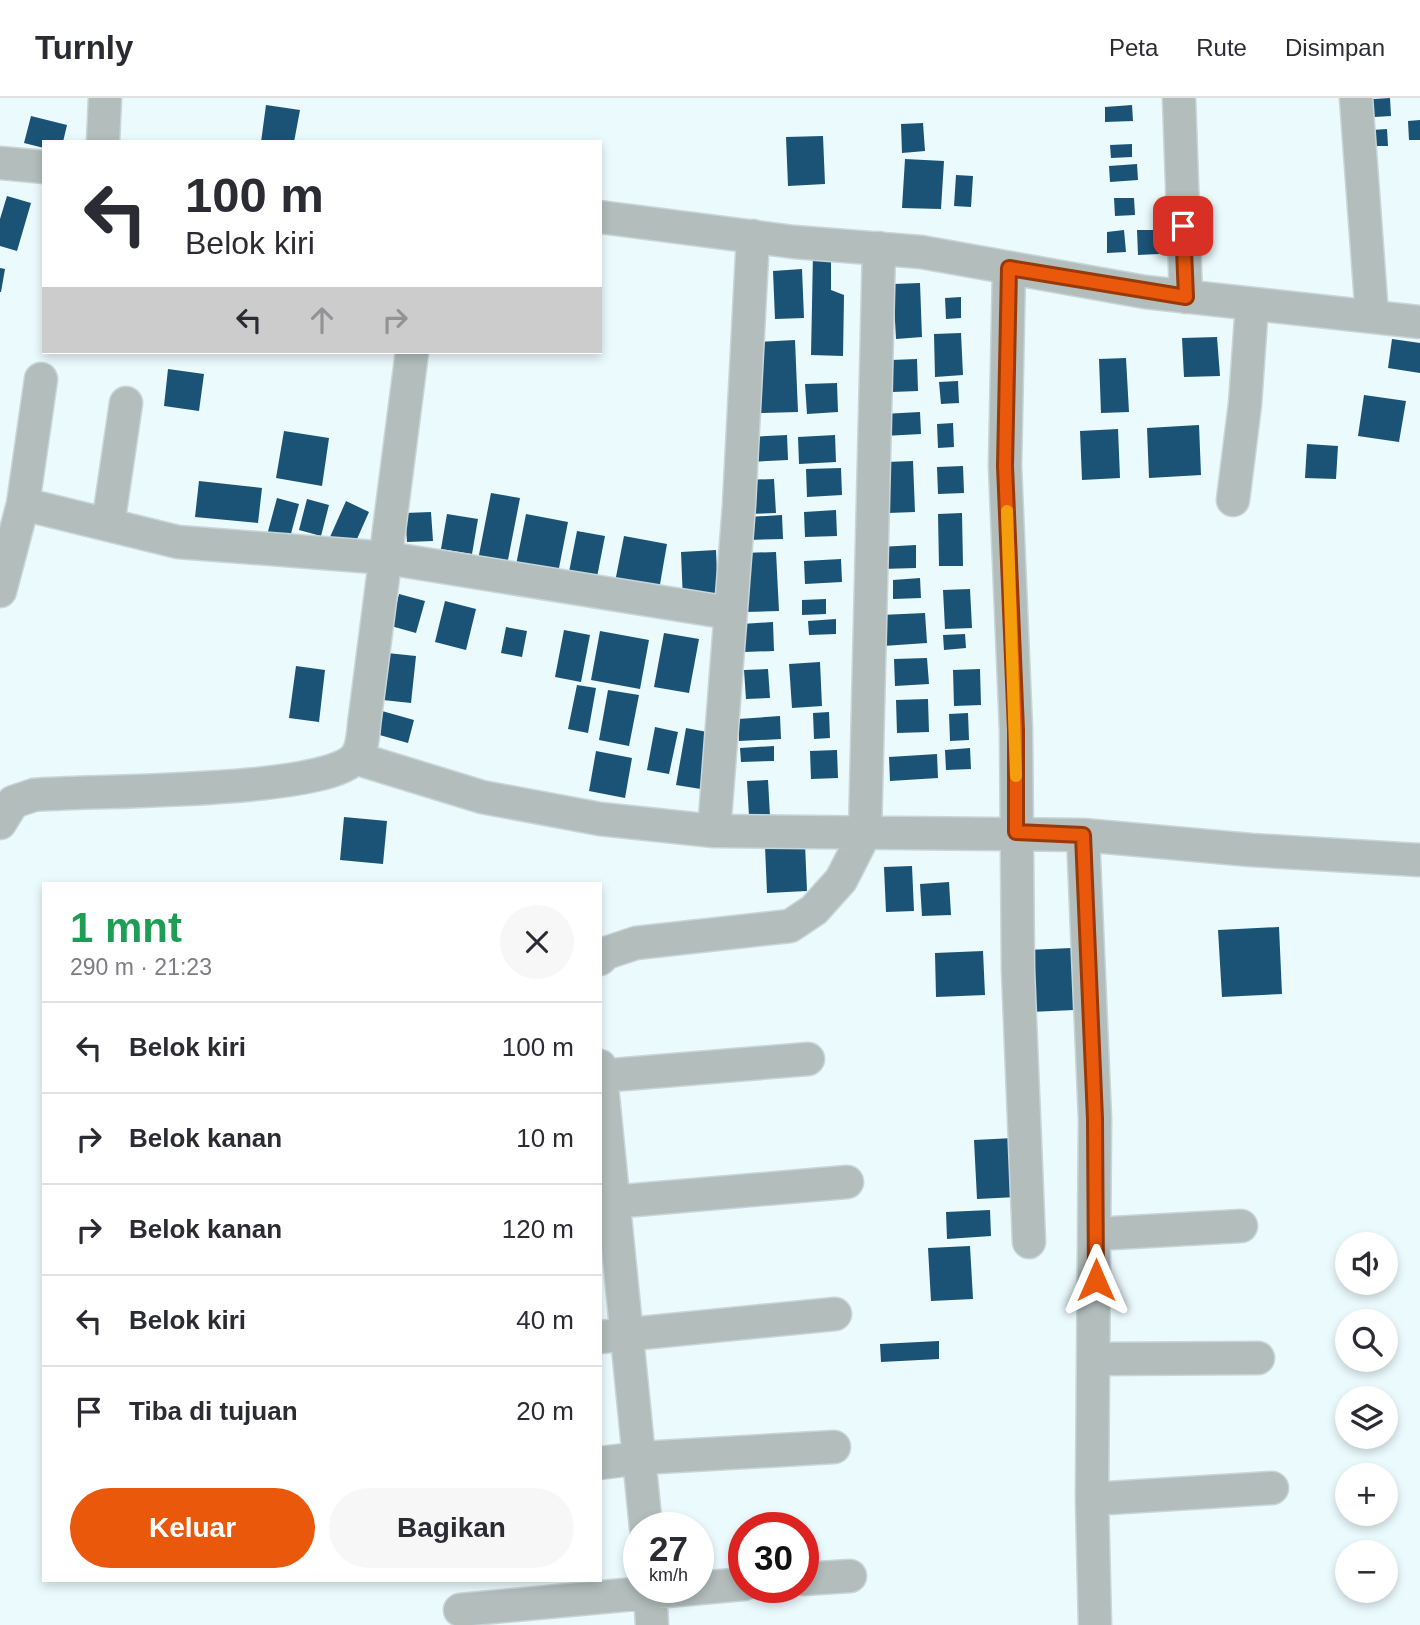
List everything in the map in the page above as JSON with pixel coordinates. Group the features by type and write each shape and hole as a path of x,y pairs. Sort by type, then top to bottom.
{"street":[{"path":"103,140 105,98"},
{"path":"1179,98 1186,297"},
{"path":"1356,98 1371,316"},
{"path":"0,163 42,167"},
{"path":"602,217 754,236 921,252 1186,297 1420,322"},
{"path":"714,831 754,236"},
{"path":"602,957 606,953 636,943 790,926 814,910 841,880 865,833 879,248"},
{"path":"1009,268 1005,466 1016,730 1016,832 1029,1242"},
{"path":"1233,500 1245,404 1252,304"},
{"path":"0,823 13,802 34,795 188,789 300,777 331,772 355,758 361,743 387,558 412,354"},
{"path":"0,591 23,503 41,379"},
{"path":"108,525 126,403"},
{"path":"23,503 178,542 387,558 730,614"},
{"path":"355,758 482,797 600,819 714,831 1016,832 1420,860"},
{"path":"1083,835 1095,1119 1092,1499 1095,1625"},
{"path":"602,1073 808,1059"},
{"path":"602,1095 614,1336 640,1458 645,1512"},
{"path":"607,1203 847,1182"},
{"path":"1095,1234 1241,1226"},
{"path":"614,1336 835,1314"},
{"path":"1094,1359 1258,1358"},
{"path":"602,1463 640,1458 834,1447"},
{"path":"1092,1499 1272,1488"},
{"path":"819,1578 850,1576"},
{"path":"460,1610 627,1603"}],"building":[{"path":"1390,98 1391,116 1358,118 1358,100"},
{"path":"266,105 300,110 294,140 261,140"},
{"path":"1132,105 1133,121 1105,122 1105,107"},
{"path":"31,116 67,125 63,140 42,140 42,148 24,143"},
{"path":"1420,120 1420,140 1409,140 1408,121"},
{"path":"923,123 925,151 902,153 901,124"},
{"path":"1387,129 1388,146 1372,146 1372,130"},
{"path":"823,136 825,184 788,186 786,137"},
{"path":"1132,144 1132,157 1111,158 1110,145"},
{"path":"905,159 944,161 941,209 902,208"},
{"path":"1137,164 1138,180 1110,182 1109,166"},
{"path":"956,175 973,176 971,207 954,206"},
{"path":"7,196 31,203 17,251 0,246 0,219"},
{"path":"1114,198 1134,198 1135,215 1115,216"},
{"path":"1124,230 1126,252 1107,253 1107,232"},
{"path":"1137,230 1158,230 1159,254 1138,255"},
{"path":"813,254 831,254 831,290 844,295 843,356 811,355"},
{"path":"0,268 5,269 1,292 0,292"},
{"path":"802,269 804,318 775,319 773,271"},
{"path":"920,283 922,337 896,339 893,284"},
{"path":"961,297 961,318 946,319 945,298"},
{"path":"961,333 963,375 935,377 934,334"},
{"path":"1217,337 1220,376 1184,377 1182,338"},
{"path":"1392,339 1420,343 1420,373 1388,368"},
{"path":"795,340 798,412 760,413 757,342"},
{"path":"1126,358 1129,412 1101,413 1099,359"},
{"path":"917,359 918,391 892,392 891,360"},
{"path":"168,369 204,374 199,411 164,406"},
{"path":"958,381 959,403 941,404 939,382"},
{"path":"837,383 838,412 807,414 805,384"},
{"path":"1364,395 1406,401 1399,442 1358,436"},
{"path":"920,412 921,434 884,436 883,414"},
{"path":"953,423 954,447 938,448 937,424"},
{"path":"1199,425 1201,475 1149,478 1147,428"},
{"path":"1118,429 1120,478 1082,480 1080,431"},
{"path":"284,431 329,438 322,486 276,478"},
{"path":"787,435 788,460 749,462 748,437"},
{"path":"835,435 836,462 799,464 798,437"},
{"path":"1307,444 1338,446 1336,479 1305,478"},
{"path":"913,461 915,512 888,513 886,462"},
{"path":"963,466 964,493 938,494 937,467"},
{"path":"841,468 842,495 807,497 806,469"},
{"path":"774,479 776,513 745,514 743,480"},
{"path":"199,481 262,488 258,523 195,517"},
{"path":"491,493 520,498 507,565 478,560"},
{"path":"277,498 299,504 289,541 267,535"},
{"path":"307,499 329,505 321,536 299,530"},
{"path":"346,501 369,512 353,548 330,537"},
{"path":"836,510 837,536 805,537 804,512"},
{"path":"431,512 433,541 407,542 405,513"},
{"path":"962,513 963,566 939,566 938,514"},
{"path":"447,514 478,519 472,554 441,549"},
{"path":"526,514 568,522 558,573 516,565"},
{"path":"782,515 783,539 748,540 748,517"},
{"path":"577,531 605,536 597,577 569,572"},
{"path":"624,536 667,544 659,590 615,582"},
{"path":"916,545 916,568 881,569 880,547"},
{"path":"716,550 718,599 683,601 681,552"},
{"path":"776,552 779,611 744,612 742,553"},
{"path":"841,559 842,582 805,584 804,561"},
{"path":"920,578 921,598 893,599 893,580"},
{"path":"970,589 972,628 945,629 943,590"},
{"path":"399,594 425,601 416,633 391,626"},
{"path":"826,599 826,614 802,615 802,600"},
{"path":"445,601 476,609 466,650 435,642"},
{"path":"925,613 927,643 883,646 881,615"},
{"path":"836,619 836,634 809,635 808,621"},
{"path":"773,622 774,651 744,652 742,624"},
{"path":"506,627 527,631 522,657 501,653"},
{"path":"564,630 590,635 581,682 555,677"},
{"path":"600,631 649,640 640,689 591,680"},
{"path":"664,633 699,639 689,693 654,687"},
{"path":"965,634 966,648 944,650 943,635"},
{"path":"387,653 416,656 411,703 383,700"},
{"path":"927,658 929,684 895,686 894,659"},
{"path":"820,662 822,706 792,708 789,664"},
{"path":"296,666 325,670 319,722 289,718"},
{"path":"768,669 770,698 746,699 744,670"},
{"path":"980,669 981,705 954,706 953,670"},
{"path":"577,685 596,688 588,733 568,729"},
{"path":"608,690 639,695 629,746 599,740"},
{"path":"928,699 929,732 897,733 896,700"},
{"path":"382,711 414,720 408,743 376,734"},
{"path":"829,712 830,738 814,739 813,713"},
{"path":"968,713 969,740 950,741 949,714"},
{"path":"780,716 781,739 739,741 738,719"},
{"path":"655,727 678,732 669,774 647,770"},
{"path":"686,728 718,734 707,790 676,785"},
{"path":"774,746 774,761 741,762 740,748"},
{"path":"970,748 971,769 946,770 945,750"},
{"path":"837,750 838,778 811,779 810,751"},
{"path":"596,751 632,758 625,798 589,791"},
{"path":"937,754 938,778 890,781 889,757"},
{"path":"768,780 770,816 749,816 747,781"},
{"path":"344,817 387,821 383,864 340,860"},
{"path":"805,844 807,891 767,893 765,846"},
{"path":"912,866 914,911 886,912 884,867"},
{"path":"949,882 951,915 922,916 920,884"},
{"path":"1279,927 1282,994 1222,997 1218,930"},
{"path":"1071,948 1074,1010 1030,1012 1027,950"},
{"path":"983,951 985,995 936,997 935,953"},
{"path":"1014,1138 1017,1197 977,1199 974,1140"},
{"path":"990,1210 991,1236 947,1239 946,1212"},
{"path":"970,1246 973,1299 931,1301 928,1248"},
{"path":"939,1341 939,1359 881,1362 880,1344"}],"slow traffic":[{"path":"1007,511 1016,776"}],"route":[{"path":"1096,1280 1095,1119 1083,835 1016,832 1016,730 1005,466 1009,268 1186,297 1183,226"}]}
